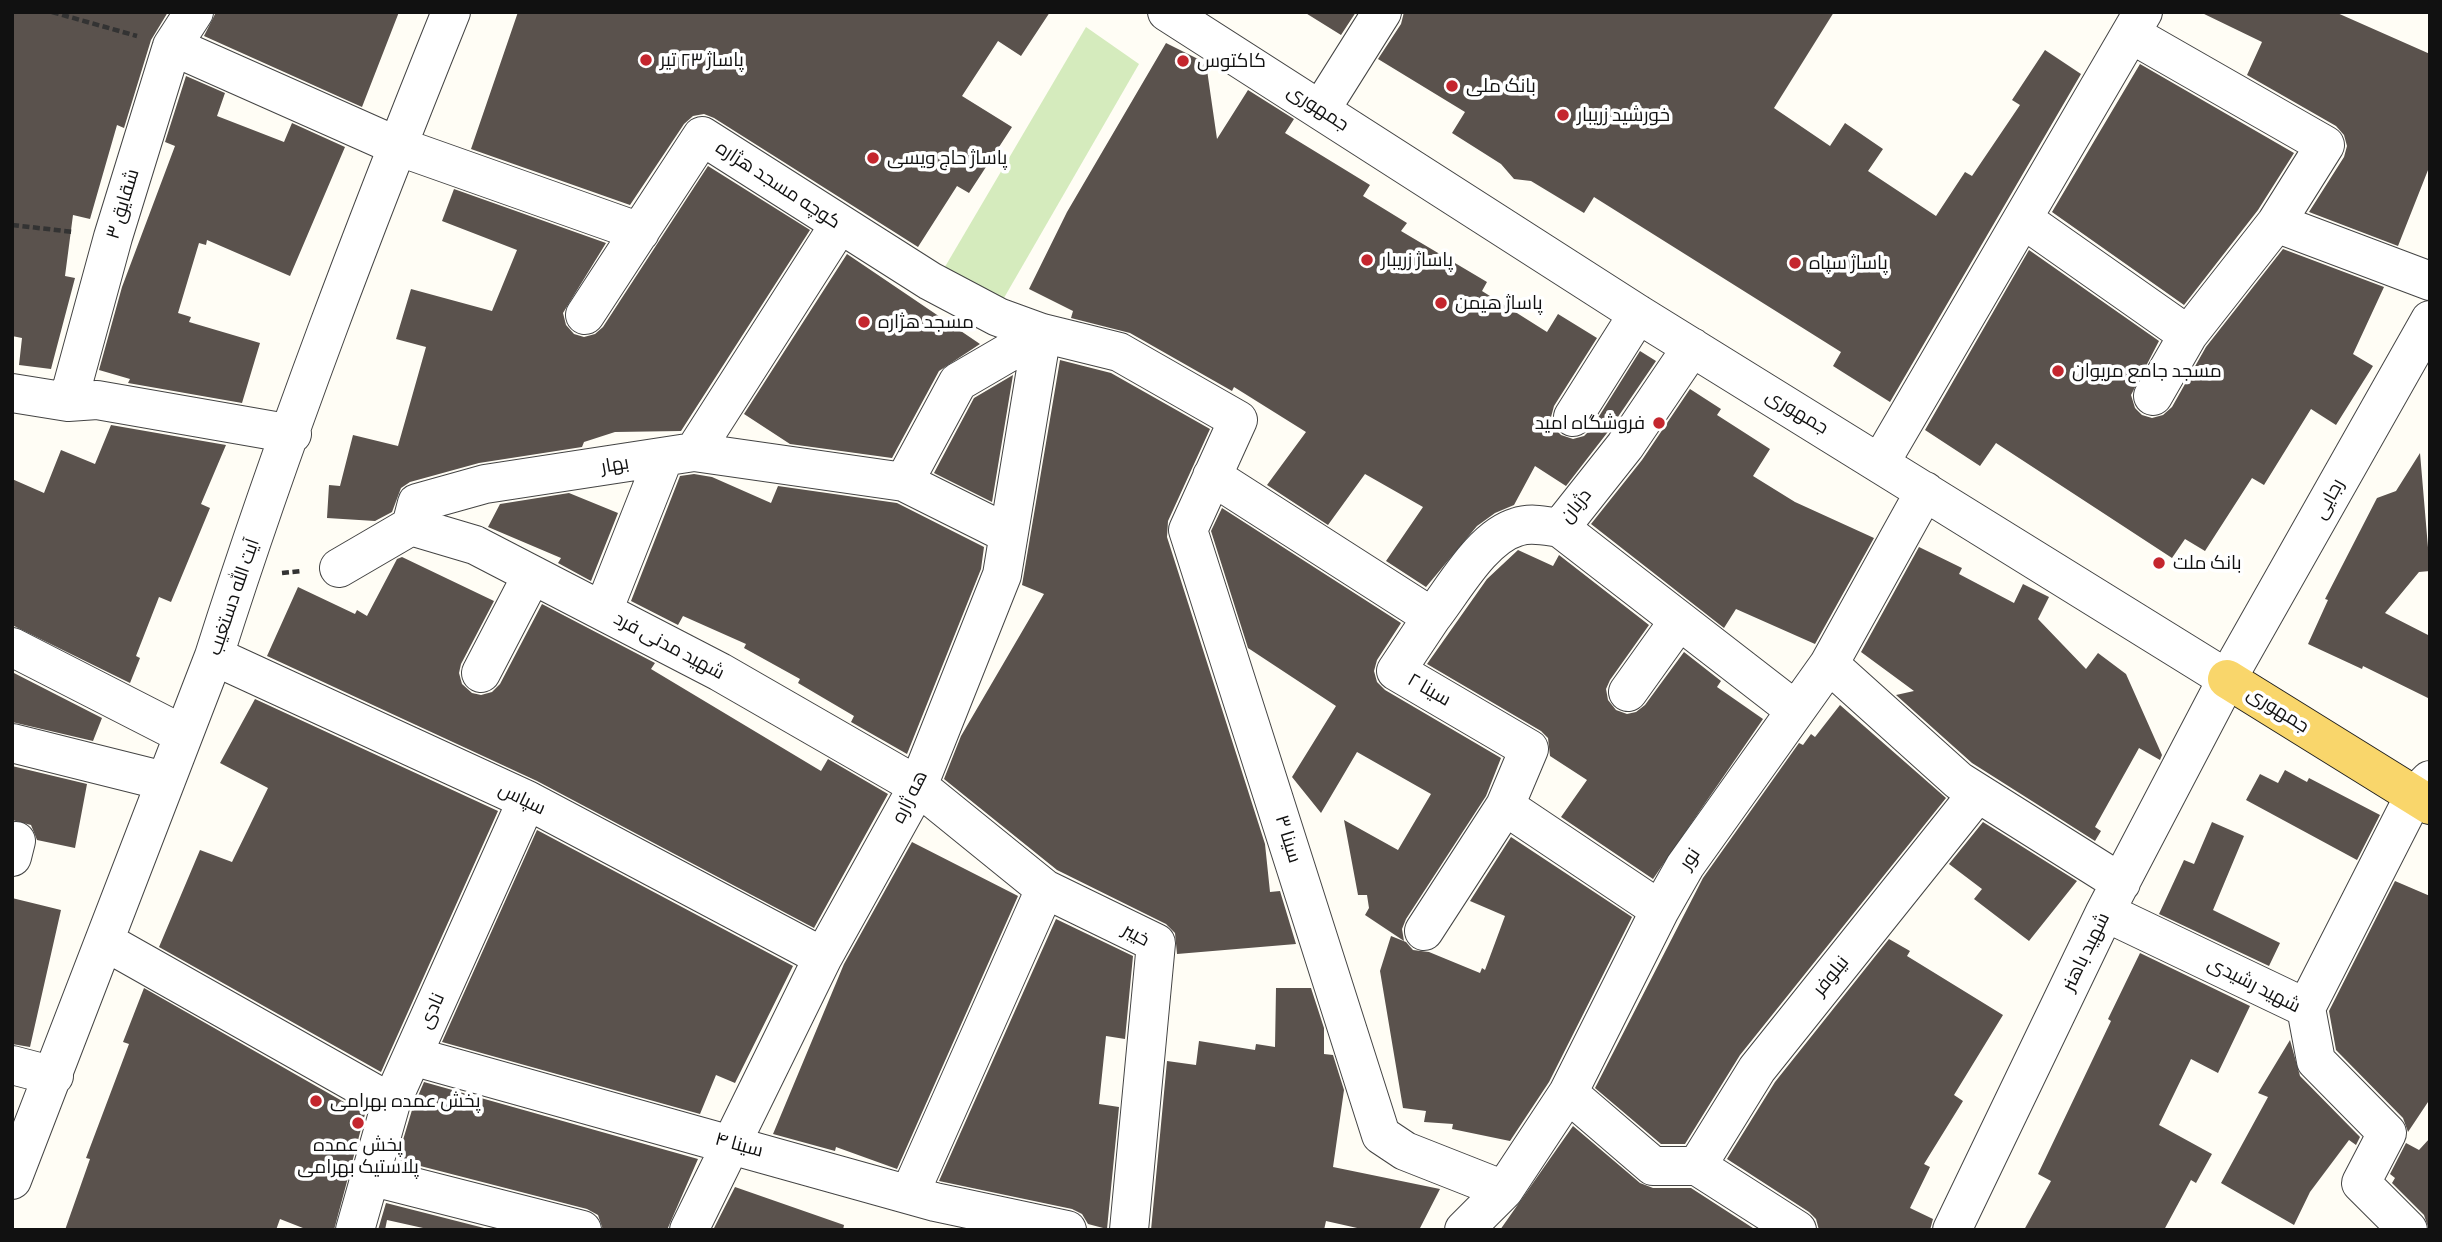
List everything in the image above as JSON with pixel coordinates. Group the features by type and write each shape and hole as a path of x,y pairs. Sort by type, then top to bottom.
{"main road":[{"name":"جمهوری","path":"2228,678 2425,793"}],"street":[{"name":"شقایق ۳","path":"68,402 113,237 172,46 194,12"},
{"name":"آیت الله دستغیب","path":"12,1180 106,942 164,780 214,656 239,577 397,146 451,12"},
{"name":"جمهوری","path":"1167,12 1638,314 2228,678"},
{"path":"1321,109 1382,12"},
{"path":"1880,463 2137,23 2325,145 2276,223 2188,335 2153,396"},
{"path":"172,46 397,146 640,232"},
{"name":"کوچه مسجد هژاره","path":"585,315 702,136 930,281 998,317 1042,333 1119,352 1238,420"},
{"path":"2023,219 2188,335"},
{"path":"2276,223 2430,281"},
{"path":"603,611 679,454 839,225"},
{"path":"1573,417 1638,314"},
{"name":"رجایی","path":"2228,678 2430,320"},
{"path":"904,482 958,382 1042,333"},
{"name":"هه ژاره","path":"689,1230 823,957 918,786 1002,575 1042,333"},
{"name":"دژبان","path":"1432,617 1492,538 1517,526 1539,524 1560,528 1625,446 1692,347"},
{"path":"12,393 68,402 97,400 292,434"},
{"name":"سینا ۳","path":"1238,420 1188,530 1381,1135 1405,1151 1504,1190"},
{"name":"بهار","path":"339,568 411,526 417,503 485,484 679,454 904,482 1009,534"},
{"path":"1212,476 1432,617"},
{"name":"نور","path":"1464,1230 1504,1190 1568,1093 1685,866 1829,664 1925,491"},
{"name":"شهید مدنی فرد","path":"411,526 475,545 720,672 918,786"},
{"path":"1560,528 1795,710"},
{"path":"481,673 533,575"},
{"name":"سینا ۲","path":"1432,617 1396,671 1530,749 1505,806"},
{"path":"1628,692 1678,622"},
{"path":"12,648 182,734"},
{"name":"سپاس","path":"214,656 527,800 823,957"},
{"name":"شهید رشیدی","path":"1829,664 1977,794 2113,897 2306,1008 2311,1049 2316,1061 2387,1133 2361,1184 2408,1230"},
{"name":"شهید باهنر","path":"1952,1230 2113,897 2228,678"},
{"path":"12,743 164,780"},
{"name":"خیبر","path":"918,786 1045,889 1156,943 1129,1230"},
{"path":"2306,1008 2425,793"},
{"name":"نیلوفر","path":"1697,1166 1757,1069 1977,794"},
{"name":"نادی","path":"355,1230 391,1103 527,800"},
{"path":"1424,931 1505,806 1660,910"},
{"path":"924,1208 1045,889"},
{"path":"106,942 391,1103"},
{"name":"سینا ۴","path":"412,1056 734,1143 924,1208 1067,1230"},
{"path":"12,1065 54,1076"},
{"path":"1568,1093 1653,1166 1697,1166 1797,1230"},
{"path":"370,1175 582,1230"}],"path":[{"path":"52,12 172,46"},
{"path":"12,225 113,237"},
{"path":"239,577 339,568"}],"green space":[{"path":"1086,27 1139,64 997,310 939,277"}],"building":[{"path":"12,12 168,12 151,40 124,128 117,125 90,219 73,215 65,276 75,278 51,369 19,365 22,338 12,336"},
{"path":"216,12 399,12 362,107 204,36"},
{"path":"518,12 1050,12 1021,56 998,41 962,96 1012,127 969,193 957,186 918,247 704,114 693,116 684,124 630,205 471,149"},
{"path":"1304,12 1356,12 1341,35"},
{"path":"1404,12 1834,12 1774,108 1830,146 1845,123 1883,149 1868,171 1936,216 1965,172 1972,176 2020,105 2012,100 2045,50 2081,74 1890,402 1833,366 1841,352 1594,197 1584,213 1531,181 1514,179 1501,164 1452,133 1465,112 1378,59 1401,24"},
{"path":"2200,12 2335,12 2430,54 2430,165 2398,246 2309,212 2344,157 2347,146 2344,135 2336,126 2247,75 2262,42"},
{"path":"1166,43 1206,63 1217,139 1248,90 1294,119 1285,133 1370,185 1363,196 1407,223 1401,231 1487,282 1482,291 1547,332 1558,314 1597,338 1554,406 1551,417 1553,427 1561,435 1573,439 1584,436 1591,429 1640,351 1656,361 1607,433 1566,486 1535,466 1514,505 1495,513 1477,526 1426,587 1386,561 1423,507 1365,474 1328,525 1267,485 1306,432 1234,387 1232,391 1130,333 1071,318 1073,311 1029,289 1067,212"},
{"path":"2140,64 2294,153 2258,210 2184,305 2052,212"},
{"path":"186,76 225,93 217,116 284,142 292,123 345,147 290,276 207,240 206,245 199,243 178,313 191,317 189,322 260,343 242,403 128,383 130,379 99,370 122,287 175,146 165,142"},
{"path":"708,166 810,230 681,431 615,432 584,442 582,447 479,463 410,482 401,488 392,512 375,521 327,518 329,485 340,486 353,435 398,446 426,347 396,339 411,289 492,311 517,250 442,221 454,189 606,243 563,313 566,325 574,334 584,337 595,334 603,327"},
{"path":"2283,249 2384,287 2353,354 2373,366 2336,425 2311,409 2264,485 2252,478 2205,551 2185,539 2172,558 1996,443 1980,466 1925,430 2029,250 2159,341 2131,395 2135,408 2142,415 2152,418 2163,415 2172,407 2206,347"},
{"path":"847,254 980,344 939,371 892,458 790,444 744,414"},
{"path":"1060,360 1111,373 1210,429 1168,521 1167,537 1265,844 1270,892 1280,891 1296,944 1177,954 1175,933 1166,924 1057,870 944,779 961,736 1044,594 1022,585"},
{"path":"1013,375 992,502 934,473 974,398"},
{"path":"1690,389 1721,409 1717,415 1770,449 1753,476 1795,502 1874,538 1815,644 1736,609 1724,628 1591,524 1642,460"},
{"path":"111,425 226,445 201,504 210,508 171,602 159,597 136,656 140,658 130,683 12,625 12,479 44,493 61,450 95,464"},
{"path":"2420,453 2430,571 2419,572 2385,613 2430,636 2430,699 2363,666 2362,669 2308,644 2328,600 2325,599 2377,498 2396,491"},
{"path":"694,474 712,477 771,503 778,486 897,503 984,547 981,569 907,754 851,722 854,716 798,683 800,679 744,648 746,644 683,616 678,625 631,601 680,476"},
{"path":"569,493 618,513 591,581 558,563 561,558 488,527 500,504"},
{"path":"1222,508 1401,623 1377,660 1374,671 1377,682 1385,690 1501,758 1486,796 1406,919 1402,929 1404,941 1365,915 1369,908 1367,895 1358,895 1344,820 1398,850 1431,794 1357,752 1321,813 1292,777 1336,706 1248,648 1211,531"},
{"path":"1919,547 1962,568 1959,574 2014,603 2023,584 2049,597 2038,619 2086,669 2098,653 2126,674 2162,755 2160,760 2139,748 2095,827 2101,831 2095,841 1972,763 1896,695 1914,691 1861,652"},
{"path":"1518,550 1553,566 1559,555 1649,625 1606,689 1608,700 1616,710 1627,714 1636,712 1645,705 1684,652 1721,681 1717,687 1763,719 1653,879 1561,817 1587,780 1550,756 1548,738 1541,731 1427,664 1487,579"},
{"path":"402,557 494,601 461,664 459,673 462,684 472,693 481,695 492,692 500,684 542,604 655,663 651,669 821,771 828,759 888,794 814,928 537,781 267,656 298,587 355,614 357,610 367,616 397,559"},
{"path":"12,672 102,718 93,741 12,722"},
{"path":"255,699 498,811 381,1072 159,947 200,850 232,862 268,788 220,763"},
{"path":"1840,705 1946,798 1740,1055 1685,1144 1661,1144 1595,1088 1703,878 1799,743 1803,745 1811,734 1815,737"},
{"path":"12,766 87,784 75,848 37,840 31,825 12,820"},
{"path":"2285,770 2307,782 2309,778 2380,815 2357,860 2246,800 2260,774 2278,783"},
{"path":"1983,822 2077,881 2029,941 1974,899 1982,889 1949,864"},
{"path":"2212,822 2244,836 2213,910 2280,943 2269,966 2159,914 2184,860 2194,864"},
{"path":"537,830 793,966 735,1083 716,1075 700,1114 442,1042"},
{"path":"1511,837 1632,917 1549,1082 1510,1141 1452,1129 1453,1124 1424,1122 1426,1111 1403,1108 1380,971 1391,936 1406,942 1413,950 1429,952 1480,973 1482,968 1485,970 1505,916 1470,901"},
{"path":"912,842 1018,896 897,1169 836,1147 835,1151 773,1134 844,964"},
{"path":"2395,881 2430,896 2430,1099 2408,1132 2403,1118 2336,1050 2329,1011"},
{"path":"12,898 61,910 30,1047 12,1044"},
{"path":"1056,919 1133,956 1125,1039 1106,1036 1099,1104 1119,1107 1107,1229 1088,1224 1082,1214 1072,1209 939,1181"},
{"path":"1889,939 1910,951 1907,956 2003,1015 1954,1095 1963,1101 1924,1164 1930,1167 1910,1208 1933,1219 1930,1230 1819,1230 1816,1219 1809,1212 1727,1159 1775,1082"},
{"path":"2140,953 2250,1006 2218,1073 2191,1059 2159,1125 2212,1154 2196,1183 2191,1180 2164,1230 2024,1230 2051,1181 2038,1174 2111,1021 2108,1019"},
{"path":"144,988 365,1114 334,1230 308,1230 280,1219 276,1230 65,1230 90,1159 86,1158 129,1044 123,1042"},
{"path":"1276,988 1311,988 1324,1028 1324,1054 1333,1055 1344,1090 1333,1167 1440,1189 1419,1230 1366,1230 1326,1221 1324,1230 1151,1230 1167,1061 1196,1065 1199,1041 1255,1050 1256,1044 1275,1047"},
{"path":"2290,1040 2300,1076 2360,1137 2356,1145 2349,1140 2310,1192 2294,1225 2221,1183 2268,1097 2258,1093"},
{"path":"424,1082 698,1159 667,1230 603,1230 598,1215 587,1209 397,1160 412,1110"},
{"path":"1573,1126 1640,1183 1653,1188 1691,1188 1756,1230 1500,1230"},
{"path":"2430,1138 2429,1230 2424,1215 2392,1183 2395,1178 2390,1174 2406,1143 2419,1150"},
{"path":"735,1187 844,1225 843,1230 713,1230"},
{"path":"386,1203 492,1230 432,1230 387,1220 385,1230 378,1230"}],"place":[{"name":"پاساژ ۲۳ تیر","path":"646,60"},
{"name":"کاکتوس","path":"1183,61"},
{"name":"بانک ملی","path":"1452,86"},
{"name":"خورشید زریبار","path":"1563,115"},
{"name":"پاساژ حاج ویسی","path":"873,158"},
{"name":"پاساژ زریبار","path":"1367,260"},
{"name":"پاساژ سپاه","path":"1795,263"},
{"name":"پاساژ هیمن","path":"1441,303"},
{"name":"مسجد هژاره","path":"864,322"},
{"name":"مسجد جامع مریوان","path":"2058,371"},
{"name":"فروشگاه امید","path":"1659,423"},
{"name":"بانک ملت","path":"2159,563"},
{"name":"پخش عمده بهرامی","path":"316,1101"},
{"name":"پخش عمده پلاستیک بهرامی","path":"358,1123"}]}
